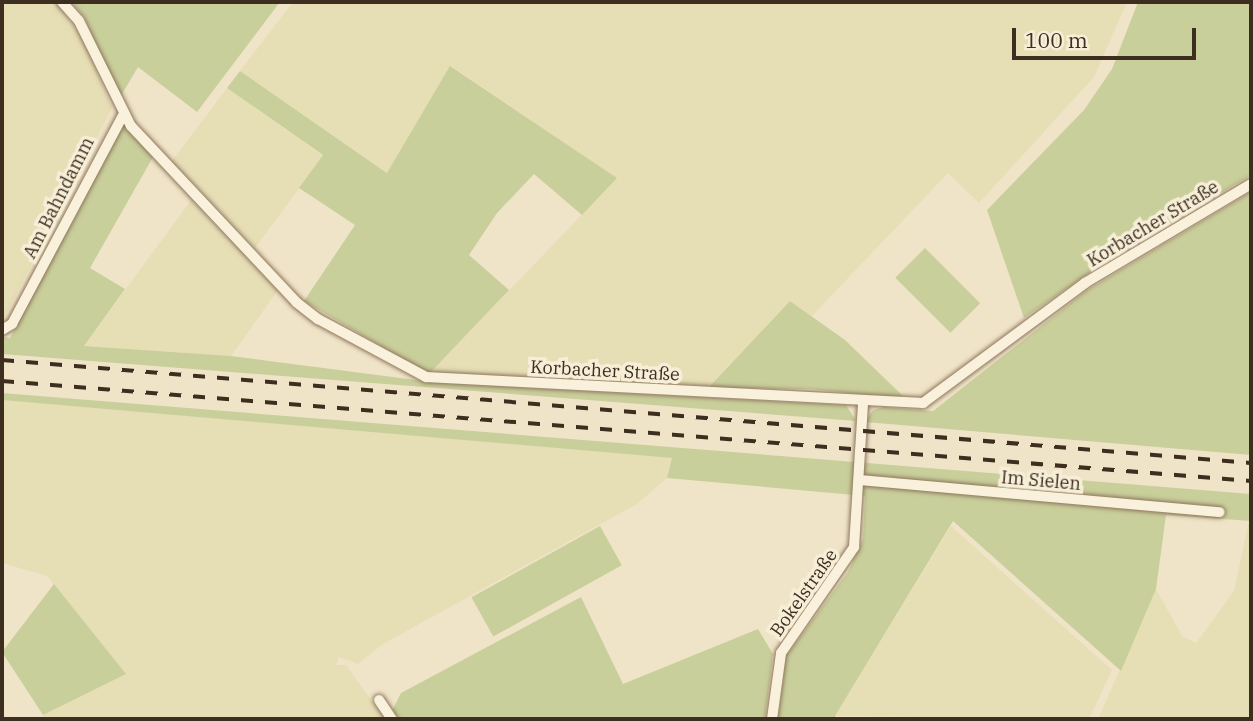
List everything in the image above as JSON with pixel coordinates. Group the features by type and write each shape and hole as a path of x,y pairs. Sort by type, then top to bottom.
{"street":[{"name":"Korbacher Straße","path":"62,2 79,21 122,115 296,302 417,375 904,404 933,398 1085,283 1251,184"},
{"name":"Am Bahndamm","path":"2,330 12,324 122,115"},
{"name":"Bokelstraße","path":"772,719 781,653 854,547 863,402"},
{"name":"Im Sielen","path":"859,480 1220,512"},
{"path":"379,700 392,719"}],"shaded area":[{"path":"2,2 53,2 60,7 85,43 112,108 2,322"},
{"path":"293,2 1127,2 1094,77 979,203 948,173 812,316 790,301 707,388 429,374 617,178 451,66 388,173 240,71"},
{"path":"227,88 323,156 255,248 172,161"},
{"path":"192,199 278,290 231,356 84,346"},
{"path":"2,400 673,458 667,478 637,504 383,644 358,664 339,657 336,665 346,665 385,719 45,719 43,715 126,674 47,576 2,563"},
{"path":"1249,521 1251,719 1098,719 1156,589 1182,636 1196,643 1234,591"},
{"path":"951,526 1112,670 1089,719 835,716"}],"green space":[{"path":"72,2 280,2 197,112 138,67 119,99 84,17"},
{"path":"1138,2 1251,2 1251,175 1106,261 1024,318 987,210 1084,110 1112,69"},
{"path":"450,66 617,178 582,215 534,174 497,213 469,255 509,290 429,374 304,301 355,225 299,188 323,155 227,88 240,71 387,173"},
{"path":"120,122 153,157 90,268 125,289 84,346 231,356 439,383 846,405 856,421 2,354 2,337 10,338"},
{"path":"1251,192 1251,455 865,422 873,410 884,407 933,411 1086,291"},
{"path":"925,248 980,303 950,333 895,278"},
{"path":"790,301 845,340 906,399 811,389 708,388"},
{"path":"2,393 1251,494 1251,521 1166,515 1156,589 1121,671 953,521 835,716 838,719 778,719 786,656 848,572 863,539 865,496 667,478 672,458 2,400"},
{"path":"600,526 622,565 493,637 471,597"},
{"path":"54,584 126,674 43,715 2,652"},
{"path":"581,597 623,684 758,629 773,654 765,719 398,719 392,711 401,693"}],"railway":[{"path":"2,360 1251,463"},
{"path":"2,381 1251,481"}]}
